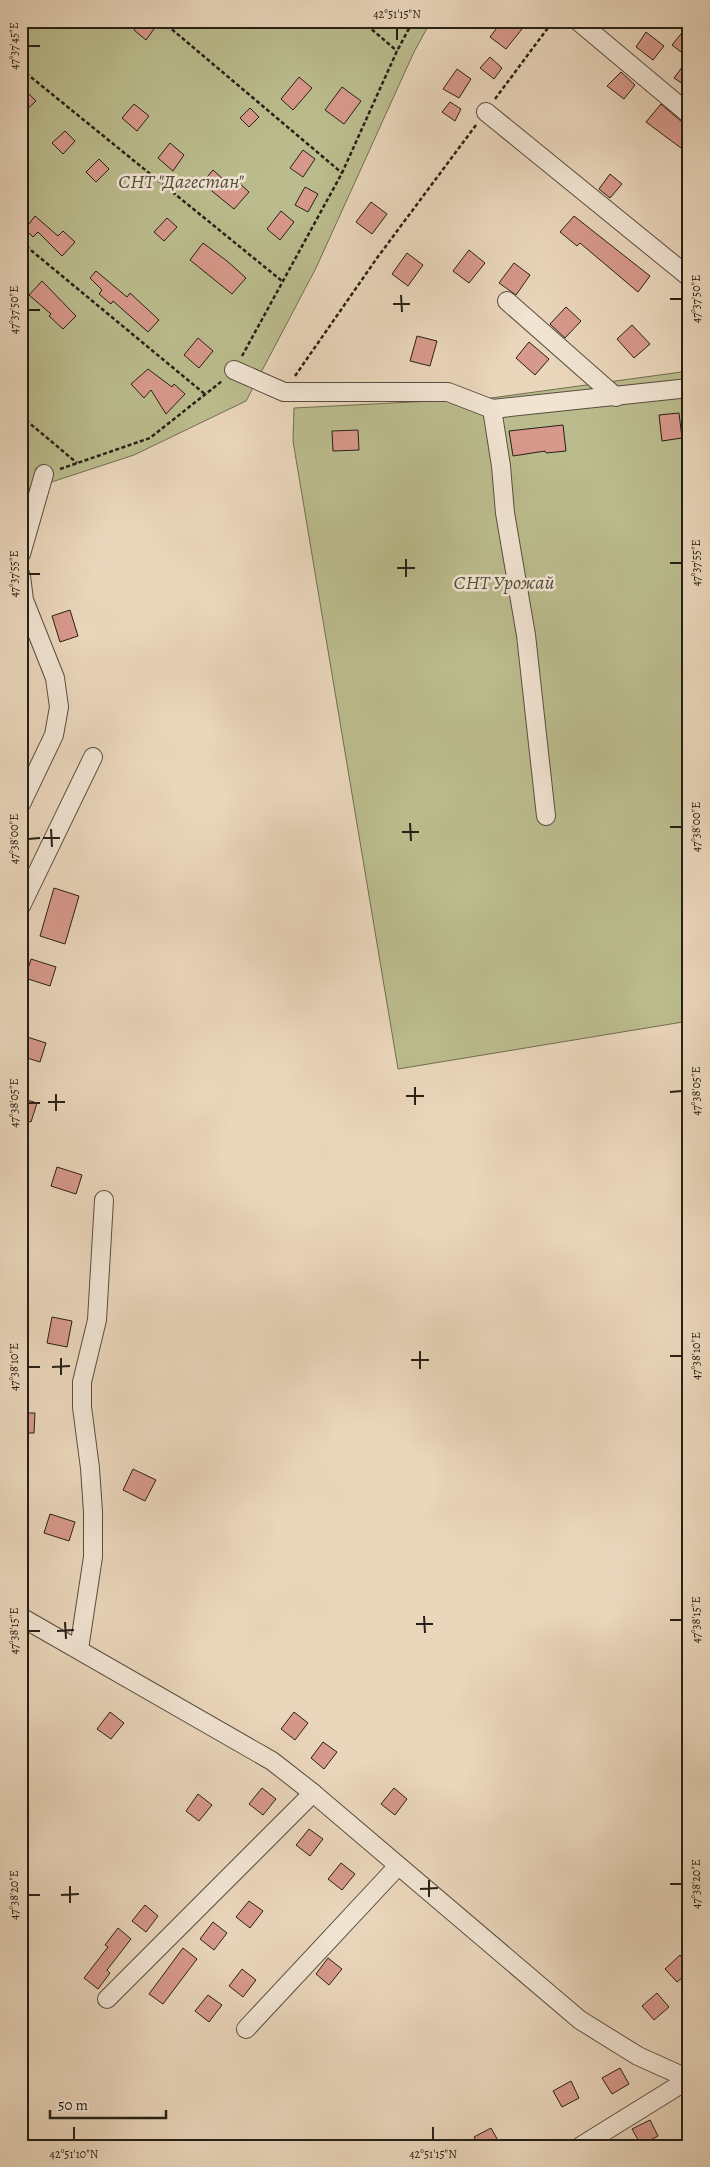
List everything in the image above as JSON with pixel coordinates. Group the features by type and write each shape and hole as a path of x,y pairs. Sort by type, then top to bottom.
{"street":[{"path":"578,21 689,114"},
{"path":"486,112 689,277"},
{"path":"507,301 616,397"},
{"path":"234,370 284,392 448,392 492,408 616,397 689,388"},
{"path":"492,408 501,466 505,513 526,636 546,816"},
{"path":"21,554 44,474"},
{"path":"21,576 24,600 55,678 60,707 54,735 21,804"},
{"path":"21,906 94,757"},
{"path":"78,1649 94,1557 90,1468 82,1407 82,1382 97,1320 104,1200"},
{"path":"21,1617 272,1761 313,1793 580,2020 638,2056 689,2079"},
{"path":"107,1999 313,1793"},
{"path":"246,2029 398,1866"},
{"path":"581,2146 689,2079"}],"path":[{"path":"162,21 342,173"},
{"path":"362,21 397,52"},
{"path":"44,474 150,438 206,395 234,370 342,173 413,21"},
{"path":"284,392 377,258 553,21"},
{"path":"21,69 282,281"},
{"path":"21,242 206,395"},
{"path":"21,416 77,463"}],"green space":[{"name":"СНТ \"Дагестан\"","path":"21,21 431,21 414,52 316,268 246,401 134,455 21,492"},
{"name":"СНТ Урожай","path":"689,371 689,1021 398,1069 293,441 294,408 491,398"}],"building":[{"path":"140,21 149,21 156,26 146,40 134,30"},
{"path":"502,21 512,21 522,29 506,49 490,37"},
{"path":"689,24 689,58 672,45"},
{"path":"646,32 664,46 653,60 636,47"},
{"path":"490,57 502,68 494,79 480,68"},
{"path":"689,58 689,88 674,78"},
{"path":"457,69 471,79 459,98 443,89"},
{"path":"621,72 635,85 624,99 607,86"},
{"path":"299,77 312,88 293,110 281,99"},
{"path":"21,86 36,101 21,115"},
{"path":"342,87 361,101 344,124 325,110"},
{"path":"450,102 461,109 455,121 442,112"},
{"path":"134,104 149,116 137,131 122,118"},
{"path":"661,104 689,128 689,154 646,122"},
{"path":"250,108 259,117 249,127 240,118"},
{"path":"65,131 75,141 63,154 52,143"},
{"path":"170,143 184,155 173,171 158,158"},
{"path":"303,150 315,159 303,177 290,168"},
{"path":"99,159 109,169 96,182 86,172"},
{"path":"213,170 232,187 238,182 249,192 234,209 202,183"},
{"path":"610,174 622,184 610,198 599,189"},
{"path":"305,187 318,194 308,212 295,205"},
{"path":"371,202 387,214 372,234 356,222"},
{"path":"281,211 294,222 280,240 267,229"},
{"path":"35,216 58,236 63,231 75,242 62,256 38,232 33,237 25,229"},
{"path":"574,216 650,276 638,292 580,243 577,246 560,232"},
{"path":"167,218 177,227 164,241 154,232"},
{"path":"203,243 246,278 232,294 190,260"},
{"path":"469,250 485,263 469,283 453,271"},
{"path":"407,253 423,265 408,286 392,274"},
{"path":"514,263 530,275 516,295 499,283"},
{"path":"96,271 127,297 130,293 159,320 148,332 113,301 111,304 99,294 102,290 90,278"},
{"path":"42,281 76,316 63,329 49,316 51,314 29,295"},
{"path":"566,307 581,321 565,338 550,324"},
{"path":"632,325 650,344 634,358 617,339"},
{"path":"417,336 437,341 430,366 410,361"},
{"path":"198,338 213,351 199,368 184,355"},
{"path":"529,342 549,359 535,375 516,358"},
{"path":"148,369 172,387 174,384 185,394 166,414 151,390 144,398 131,384"},
{"path":"679,413 682,438 662,441 659,415"},
{"path":"563,425 566,451 546,453 545,451 513,456 509,431"},
{"path":"358,430 359,450 333,451 332,431"},
{"path":"70,610 78,636 60,642 52,616"},
{"path":"54,888 79,896 65,944 40,936"},
{"path":"31,959 56,967 50,986 25,978"},
{"path":"21,1035 46,1043 40,1062 21,1056"},
{"path":"21,1098 37,1103 31,1122 21,1119"},
{"path":"57,1167 82,1175 76,1194 51,1186"},
{"path":"52,1317 72,1321 67,1347 47,1343"},
{"path":"21,1413 35,1413 34,1433 21,1433"},
{"path":"133,1469 156,1480 145,1501 123,1490"},
{"path":"50,1514 75,1522 69,1541 44,1533"},
{"path":"110,1712 124,1723 111,1739 97,1729"},
{"path":"294,1712 308,1723 295,1740 281,1729"},
{"path":"323,1742 337,1752 324,1769 311,1758"},
{"path":"262,1788 276,1799 263,1815 249,1804"},
{"path":"394,1788 407,1799 395,1815 381,1804"},
{"path":"198,1794 212,1805 199,1821 186,1811"},
{"path":"309,1829 323,1839 310,1856 296,1845"},
{"path":"341,1863 355,1874 342,1890 328,1879"},
{"path":"249,1901 263,1911 250,1928 236,1917"},
{"path":"145,1905 158,1916 146,1932 132,1921"},
{"path":"213,1922 227,1933 214,1950 200,1939"},
{"path":"118,1928 131,1939 107,1970 110,1973 98,1989 84,1978 108,1947 105,1945"},
{"path":"183,1948 197,1959 163,2004 149,1994"},
{"path":"680,1955 689,1965 689,1972 677,1982 665,1969"},
{"path":"328,1958 342,1969 329,1985 316,1974"},
{"path":"242,1969 256,1980 243,1997 229,1986"},
{"path":"657,1993 669,2007 654,2020 642,2006"},
{"path":"208,1995 222,2005 209,2022 195,2011"},
{"path":"620,2068 629,2084 612,2094 602,2078"},
{"path":"571,2081 579,2098 562,2107 553,2091"},
{"path":"650,2120 658,2136 641,2145 632,2129"},
{"path":"491,2128 501,2146 479,2146 474,2137"}]}
